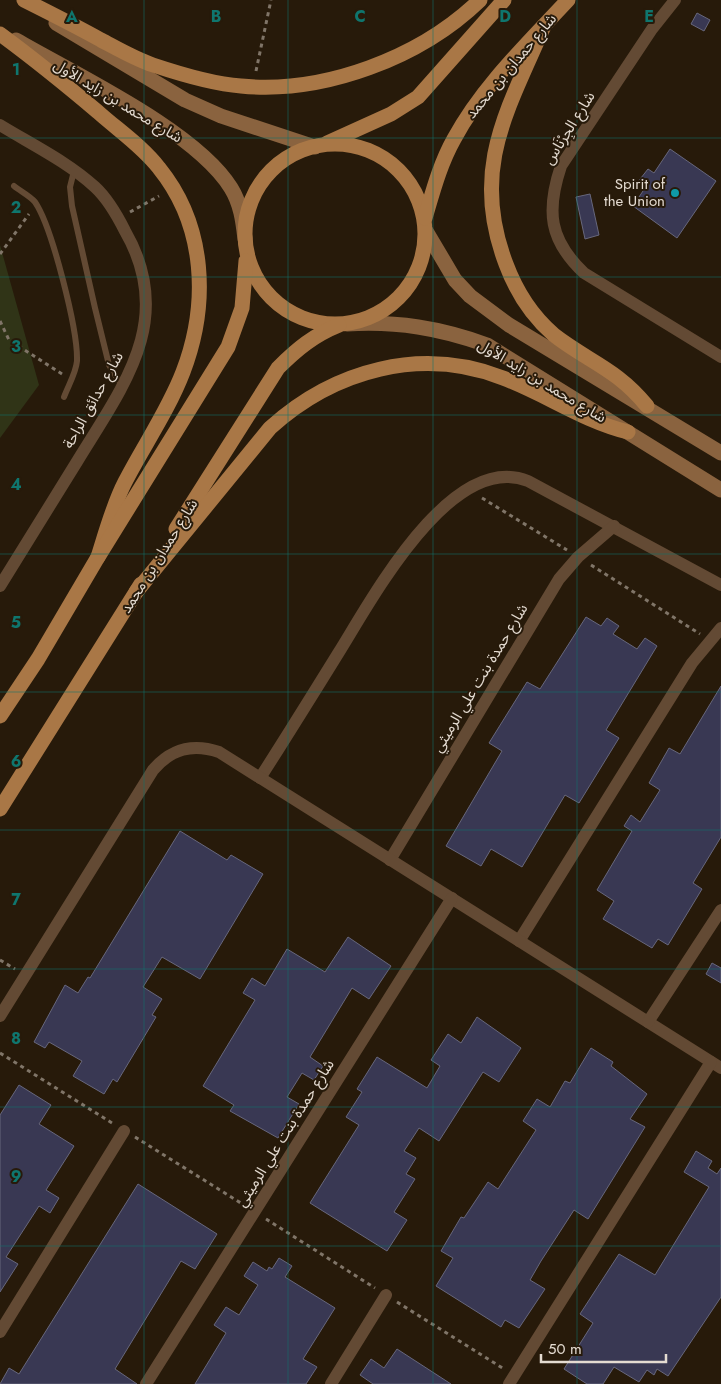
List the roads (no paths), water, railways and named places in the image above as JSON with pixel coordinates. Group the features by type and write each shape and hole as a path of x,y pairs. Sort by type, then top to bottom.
{"main road":[{"path":"20,0 147,80 221,116 318,146 354,146 384,158 407,180 416,193 425,224 455,280 470,296 509,325 721,453"},
{"path":"24,0 152,64 210,81 241,86 322,82 374,66 413,50 443,32 480,0"},
{"path":"1,712 38,659 98,557 228,347 242,308 246,277 246,226 253,198 268,175 289,157 391,114 418,97 504,0"},
{"name":"شارع حمدان بن محمد","path":"0,809 278,368 310,338 343,324 369,318 389,306 406,290 418,270 424,248 425,224 442,162 460,128 486,91 568,0"},
{"path":"544,26 503,120 492,162 491,198 500,247 522,298 537,318 555,335 622,379 646,406"},
{"path":"0,33 39,62 135,142 159,167 174,188 191,228 199,263 201,299 195,336 183,372 164,414 123,485 98,557"},
{"name":"شارع محمد بن زايد الأول","path":"0,33 129,105 188,144 212,165 232,188 240,208 246,243"},
{"path":"246,243 256,278 277,303 306,319 343,324"},
{"name":"شارع محمد بن زايد الأول","path":"343,324 374,322 426,326 487,345 721,490"},
{"path":"136,592 270,428 286,414 322,390 369,371 419,363 475,369 520,385 594,422 628,432"}],"street":[{"name":"شارع الجِرْنَاس","path":"674,0 652,29 561,166 553,190 551,209 560,245 584,273 721,357"},
{"name":"شارع حدائق الراحة","path":"0,125 74,171 97,188 118,218 134,247 146,282 144,332 139,352 122,387 0,586"},
{"path":"260,778 406,546 429,521 469,490 492,479 519,477 614,526 721,585"},
{"name":"شارع حمدة بنت علي الرميثي","path":"390,860 551,592 578,556 614,526"},
{"path":"519,941 692,663 709,640 721,628"},
{"path":"0,1016 161,761 182,748 207,748 219,752 716,1065 509,1384"},
{"name":"شارع حمدة بنت علي الرميثي","path":"146,1384 452,898"},
{"path":"648,1022 721,910"},
{"path":"0,1332 124,1131"},
{"path":"331,1384 386,1295"}],"lane":[{"path":"74,171 70,187 72,206 94,308 110,365 122,387"},
{"path":"14,186 34,201 46,221 75,338 77,363 64,397"}],"place":[{"name":"Spirit of the Union","path":"675,193"}]}
